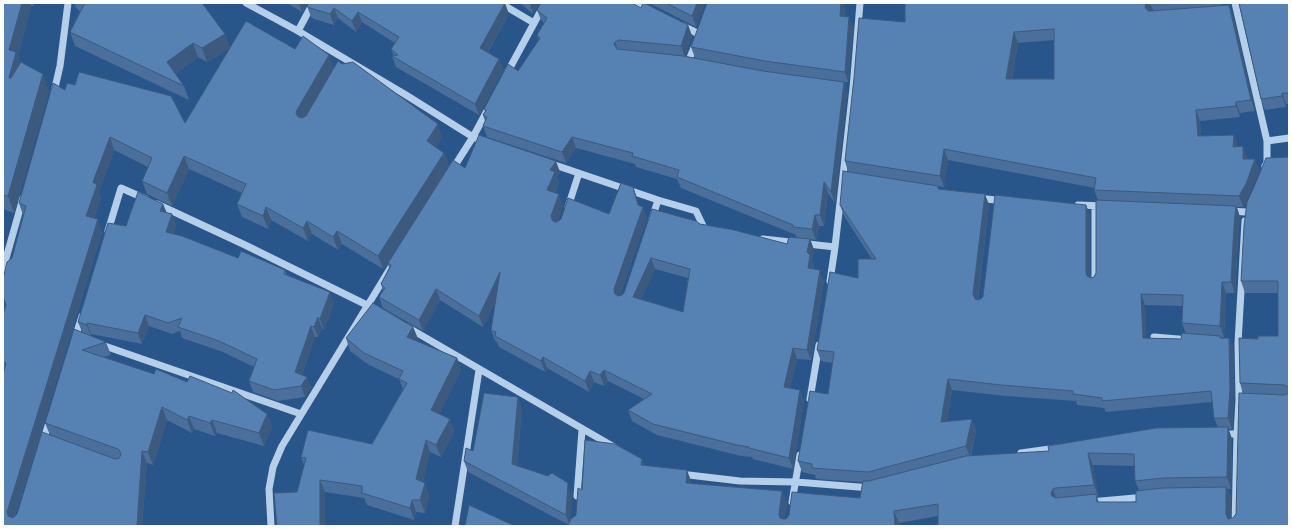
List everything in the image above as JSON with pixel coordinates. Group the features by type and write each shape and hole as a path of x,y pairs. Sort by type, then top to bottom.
{"street":[{"path":"52,99 60,66 68,3"},
{"path":"246,3 298,31 343,62 406,95 473,137 494,144"},
{"path":"298,31 313,3"},
{"path":"500,3 534,23"},
{"path":"503,81 545,3"},
{"path":"637,3 658,13"},
{"path":"829,286 846,177 849,88 860,3"},
{"path":"1234,8 1266,141 1266,163 1262,176"},
{"path":"678,24 700,31 688,63"},
{"path":"448,177 473,137 492,102"},
{"path":"1266,141 1289,138"},
{"path":"544,161 658,200 696,211 705,230 712,231"},
{"path":"565,214 579,173"},
{"path":"105,239 121,188 243,244 367,304 387,316"},
{"path":"3,269 26,189"},
{"path":"972,197 995,204 1009,202"},
{"path":"648,229 658,200"},
{"path":"1073,205 1110,207"},
{"path":"1095,206 1095,284"},
{"path":"1223,211 1247,210 1243,237 1234,343 1243,401 1237,434 1232,494 1235,526"},
{"path":"758,239 835,247"},
{"path":"271,526 269,489 272,467 282,446 301,414 397,257"},
{"path":"83,338 75,339 85,306"},
{"path":"400,323 582,430 621,451"},
{"path":"1154,337 1200,340"},
{"path":"91,341 301,414"},
{"path":"809,404 819,341"},
{"path":"454,526 479,370"},
{"path":"46,442 53,410"},
{"path":"577,504 582,430"},
{"path":"1214,434 1237,434"},
{"path":"1015,454 1061,448"},
{"path":"791,510 801,451"},
{"path":"674,474 740,481 796,482 872,488 880,486"},
{"path":"1083,503 1152,496"}],"building":[{"path":"3,3 22,3 9,50 16,52 9,78 11,78 21,62 43,74 8,196 3,195"},
{"path":"85,3 202,3 225,34 202,48 193,43 167,62 184,86 70,32"},
{"path":"309,3 505,3 480,48 499,59 475,104 392,56 398,55 391,49 399,37 358,12 352,21 334,8 330,14 310,8 307,6"},
{"path":"541,3 632,3 641,8 644,3 688,25 681,46 619,40 614,44 617,49 683,56 763,71 844,82 831,192 824,182 820,215 815,215 812,229 793,227 793,225 677,177 679,170 632,156 633,153 572,137 562,152 483,126 487,117 483,115 486,110 484,109 508,64 518,71 540,38 537,35 547,18 537,10"},
{"path":"666,3 697,3 692,16"},
{"path":"707,3 841,3 840,16 849,17 845,72 765,61 691,47"},
{"path":"905,3 1147,3 1145,7 1148,11 1229,5 1251,100 1236,102 1236,106 1196,110 1198,136 1234,135 1233,147 1243,146 1243,159 1255,159 1246,184 1239,196 1094,190 1096,178 944,149 940,176 845,161 859,18 905,22","holes":["1054,29 1054,79 1006,79 1014,32"]},
{"path":"1239,3 1289,3 1289,93 1282,93 1282,96 1261,99"},
{"path":"246,21 295,49 303,36 329,55 297,110 296,113 298,117 302,118 306,116 338,61 342,64 353,62 438,124 427,141 444,153 378,256 337,231 333,237 307,221 303,228 266,207 263,216 237,204 246,184 184,156 167,193 142,181 152,158 110,137 93,182 97,185 86,216 98,219 7,512 8,516 13,518 17,514 42,432 115,459 119,458 121,455 118,449 45,423 74,329 106,342 82,350 154,374 156,369 187,382 190,376 232,393 233,390 267,414 259,433 212,420 210,423 189,416 187,420 162,407 148,452 142,451 137,526 3,526 3,374 6,363 3,362 3,315 6,305 3,296 3,279 7,262 12,258 26,206 19,203 53,83 65,90 67,83 75,85 79,72 171,96 185,123"},
{"path":"479,135 556,161 550,170 555,172 547,190 559,194 551,216 552,220 555,222 561,219 568,198 609,214 621,183 633,187 638,205 643,207 614,289 615,294 618,296 624,293 652,209 696,221 700,224 734,230 787,244 789,237 810,239 807,252 810,255 808,268 820,270 807,350 793,348 784,387 800,390 789,458 653,424 628,410 652,394 604,370 600,375 590,371 585,381 543,357 541,361 495,336 496,332 491,330 500,272 479,316 436,289 419,320 379,297 385,288 381,284 391,265 388,263 453,160 465,168","holes":["651,258 690,269 683,312 633,297"]},
{"path":"1289,157 1289,388 1285,385 1240,383 1239,338 1258,339 1258,336 1278,336 1278,281 1241,281 1247,202 1266,158"},
{"path":"843,171 938,186 938,189 985,194 973,294 975,299 978,300 983,296 995,195 1086,205 1086,273 1087,276 1091,278 1094,277 1096,273 1096,200 1236,206 1231,282 1222,282 1220,326 1182,323 1183,295 1141,294 1143,338 1181,339 1182,333 1229,338 1230,389 1228,418 1214,418 1211,391 1102,401 1102,398 1073,394 1073,391 948,379 941,422 972,419 966,446 868,472 812,468 812,464 798,461 810,391 828,394 834,352 817,350 830,272 858,278 858,259 876,259 840,205"},
{"path":"138,192 163,204 160,211 172,214 166,232 182,236 238,258 241,251 285,270 284,274 330,292 320,319 318,317 314,327 311,326 295,372 307,377 301,386 274,390 249,381 257,359 219,341 178,327 182,318 168,323 145,315 138,333 87,323 87,325 78,322 108,223 126,226"},
{"path":"373,303 413,327 407,337 457,358 431,410 450,419 436,445 426,440 416,479 425,483 420,500 412,500 410,508 362,493 362,486 320,480 320,526 277,526 274,493 297,492 306,458 301,457 308,430 372,444 407,383 399,379 403,371 364,353 346,338"},
{"path":"1289,392 1289,526 938,526 938,504 894,511 895,526 568,526 571,519 576,515 578,488 582,490 585,440 615,444 642,459 641,465 687,470 686,483 782,491 779,514 780,518 786,519 789,515 792,492 860,498 863,481 869,481 966,456 1049,451 1048,446 1156,428 1228,427 1227,477 1163,478 1135,481 1134,454 1088,453 1094,485 1055,488 1051,493 1052,496 1056,498 1096,494 1097,502 1136,502 1136,491 1163,488 1226,487 1226,514 1228,519 1233,518 1236,514 1239,393 1285,395"},
{"path":"484,393 518,397 512,464 548,476 552,473 568,483 566,515 464,461 466,448 473,451"},
{"path":"469,505 515,526 465,526"}]}
